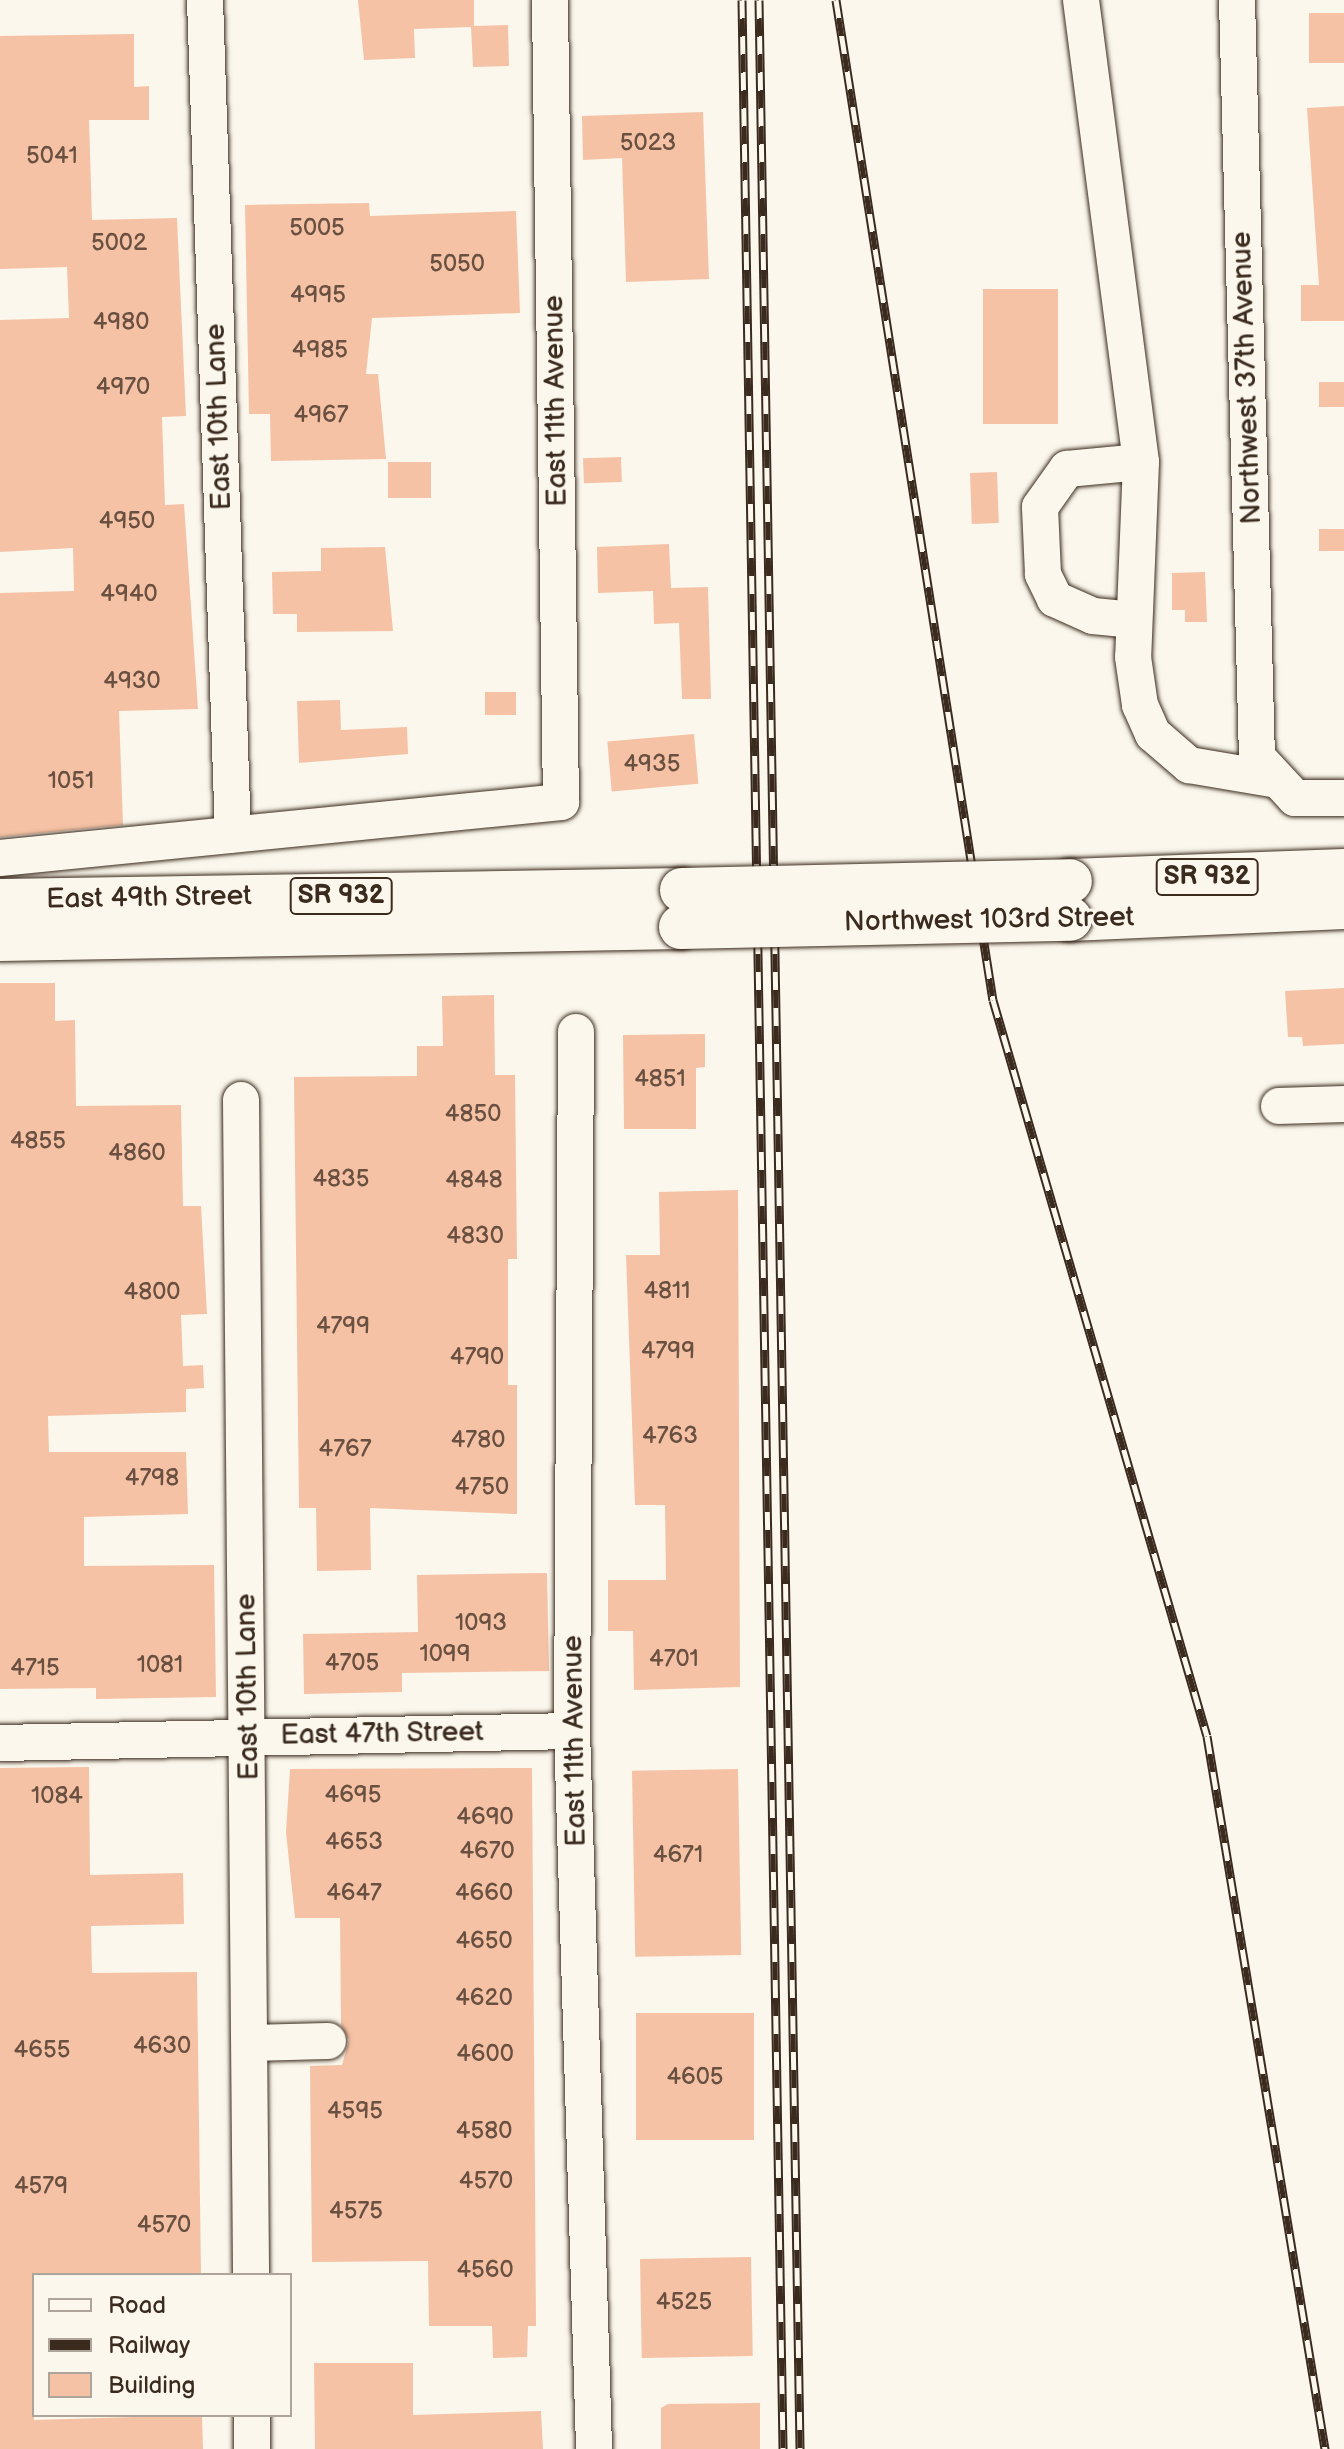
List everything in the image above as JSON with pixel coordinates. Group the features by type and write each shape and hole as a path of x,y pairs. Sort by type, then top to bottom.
{"main road":[{"name":"Northwest 103rd Street","path":"1070,900 1344,871"},
{"name":"Northwest 103rd Street","path":"681,909 1070,900 1344,907"},
{"name":"East 49th Street","path":"0,901 681,909"},
{"name":"East 49th Street","path":"0,939 681,909"}],"street":[{"name":"East 10th Lane","path":"205,0 233,835"},
{"name":"East 11th Avenue","path":"233,835 561,802 550,0"},
{"path":"1081,0 1141,462 1134,620 1140,705 1153,734 1189,765 1264,768 1295,798 1344,798"},
{"name":"Northwest 37th Avenue","path":"1237,0 1264,768"},
{"path":"1134,620 1093,616 1055,599 1043,574 1040,507 1067,469 1141,462"},
{"path":"0,858 233,835"},
{"name":"East 11th Avenue","path":"576,1032 572,1731 594,2449"},
{"name":"East 10th Lane","path":"241,1100 249,1736 251,2273"},
{"path":"1279,1106 1344,1104"},
{"name":"East 47th Street","path":"0,1743 572,1731"},
{"path":"250,2043 328,2041"},
{"path":"252,2417 252,2449"}],"building":[{"path":"358,0 474,0 474,26 508,25 509,66 473,67 471,27 414,29 415,58 364,60"},
{"path":"1309,13 1344,13 1344,63 1309,63"},
{"path":"134,34 134,87 149,86 149,120 89,120 92,220 177,218 186,416 162,417 165,505 184,504 198,709 119,711 123,825 0,837 0,593 74,591 73,548 0,552 0,320 69,318 67,267 0,269 0,36"},
{"path":"1344,106 1344,321 1301,321 1301,285 1319,285 1307,108"},
{"path":"703,112 709,279 626,282 622,158 583,160 582,116"},
{"path":"369,203 370,216 516,211 520,313 372,318 366,374 378,374 386,459 271,461 270,414 249,414 245,205"},
{"path":"983,289 1058,289 1058,424 983,424"},
{"path":"1319,382 1344,382 1344,407 1319,407"},
{"path":"621,457 622,482 584,483 583,458"},
{"path":"388,462 431,462 431,498 388,498"},
{"path":"997,472 999,523 972,524 970,473"},
{"path":"1319,529 1344,529 1344,551 1319,551"},
{"path":"669,544 671,588 708,587 711,699 682,699 679,623 654,624 653,591 598,593 597,547"},
{"path":"385,547 393,631 297,632 297,614 273,614 272,572 321,571 321,548"},
{"path":"1205,572 1207,622 1185,622 1185,610 1172,610 1172,573"},
{"path":"485,692 516,692 516,715 485,715"},
{"path":"340,700 341,730 407,727 408,754 299,763 297,701"},
{"path":"694,734 698,784 612,791 607,742"},
{"path":"0,983 55,983 55,1021 75,1020 76,1106 181,1105 183,1206 201,1206 207,1314 181,1315 183,1366 203,1365 204,1388 186,1389 186,1412 48,1416 49,1452 186,1452 188,1514 84,1517 84,1566 214,1565 216,1697 96,1699 96,1688 0,1689"},
{"path":"1344,988 1344,1044 1303,1046 1302,1037 1288,1037 1285,991"},
{"path":"494,995 495,1075 515,1075 517,1259 508,1259 508,1385 517,1385 517,1514 370,1508 371,1570 317,1571 316,1508 299,1508 294,1077 417,1076 417,1046 443,1046 442,996"},
{"path":"705,1034 705,1067 696,1068 696,1129 624,1129 623,1035"},
{"path":"738,1190 740,1687 634,1690 633,1631 608,1631 608,1580 666,1580 665,1505 635,1505 626,1255 660,1255 659,1192"},
{"path":"547,1573 549,1671 402,1673 402,1692 304,1694 303,1634 418,1632 417,1575"},
{"path":"89,1767 90,1875 183,1873 184,1924 91,1926 92,1973 197,1972 201,2273 32,2273 32,2417 34,2420 202,2417 203,2449 0,2449 0,1768"},
{"path":"532,1768 536,2326 528,2326 527,2357 493,2358 492,2326 429,2326 428,2261 312,2262 310,2066 342,2065 349,2040 341,2025 340,1918 295,1918 286,1832 290,1769"},
{"path":"738,1769 741,1955 635,1957 632,1771"},
{"path":"636,2013 754,2013 754,2140 636,2140"},
{"path":"751,2257 753,2356 642,2358 640,2259"},
{"path":"314,2363 413,2363 413,2415 541,2411 543,2449 315,2449"},
{"path":"760,2403 760,2449 661,2449 661,2408 668,2404"}],"railway":[{"path":"742,0 783,2449"},
{"path":"759,0 800,2449"},
{"path":"836,0 993,1000 1207,1736 1325,2449"}]}
